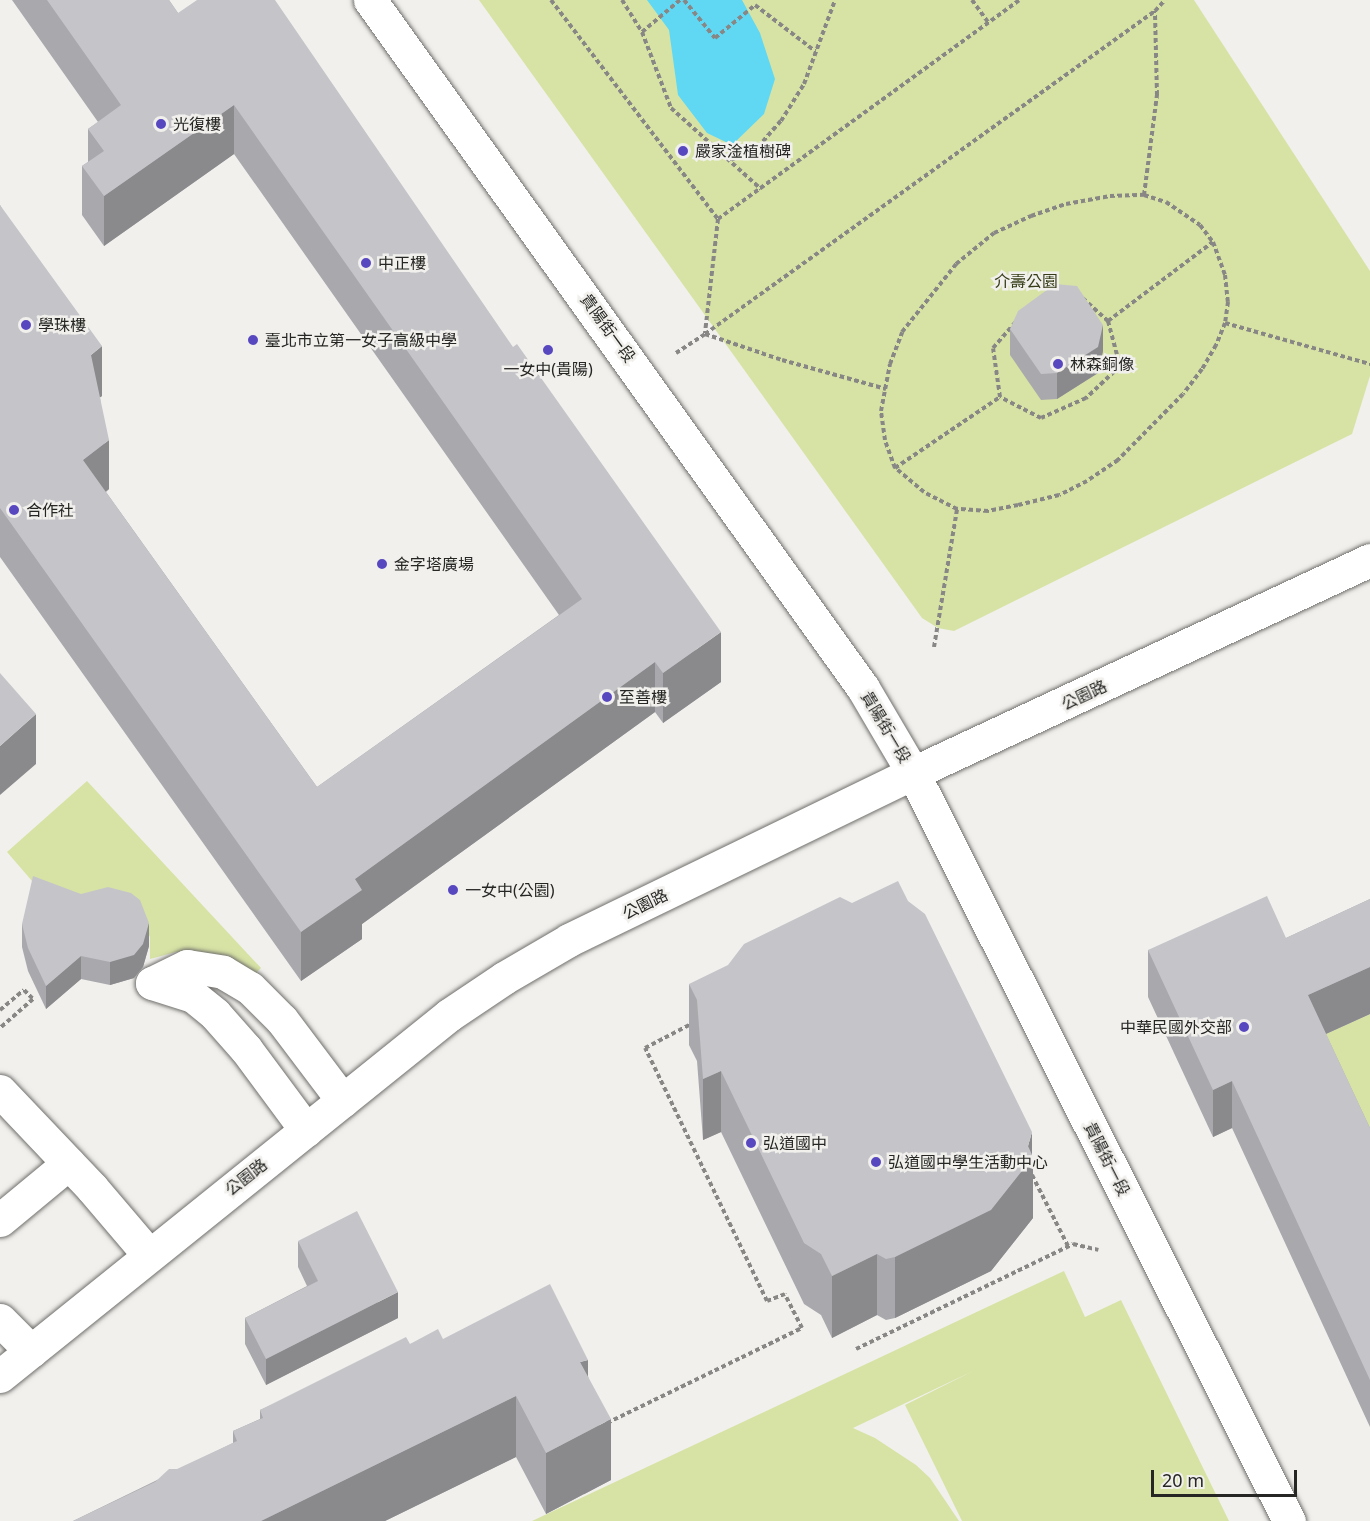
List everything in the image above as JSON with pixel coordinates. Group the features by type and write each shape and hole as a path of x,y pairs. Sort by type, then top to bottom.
{"street":[{"name":"貴陽街一段","path":"370,0 847,662 913,773 1289,1521"},
{"name":"公園路","path":"0,1376 448,1015 513,972 569,940 913,773 1370,560"},
{"path":"306,1130 246,1049 215,1014 194,996 152,983 187,966 223,972 241,983 282,1020 343,1101"},
{"path":"0,1091 69,1163 149,1255"},
{"path":"0,1220 69,1163"},
{"path":"0,1320 31,1350"}],"path":[{"path":"551,0 718,219 705,334"},
{"path":"622,0 642,32 670,108 761,189"},
{"path":"642,32 680,0"},
{"path":"684,0 716,38 755,5 815,51"},
{"path":"731,160 758,147 781,121 804,84 836,0"},
{"path":"972,0 988,22"},
{"path":"718,219 1019,0"},
{"path":"642,376 705,334 1155,11 1165,0"},
{"path":"1144,195 1157,95 1155,11"},
{"path":"1144,195 1166,202 1200,225 1213,242 1225,275 1228,302 1225,322 1207,361 1190,386 1156,424 1118,460 1088,481 1059,495 988,511 957,509 924,492 895,468 885,440 882,411 890,364 902,332 956,264 994,233 1066,204 1110,196 1144,195"},
{"path":"1108,321 1213,242"},
{"path":"1077,293 1108,321 1120,366 1086,398 1041,418 1000,397 993,348 1026,310 1077,293"},
{"path":"1225,322 1370,364"},
{"path":"705,334 782,360 886,389"},
{"path":"895,468 1000,397"},
{"path":"934,647 957,509"},
{"path":"0,1010 24,990 33,999 0,1028"},
{"path":"600,1426 802,1328 785,1294 767,1301 645,1048 697,1021"},
{"path":"1031,1172 1068,1246"},
{"path":"856,1348 1068,1246 1073,1244 1098,1250"}],"green space":[{"name":"介壽公園","path":"479,0 1194,0 1370,271 1370,376 1352,434 954,631 938,628 922,618"},
{"path":"87,781 261,968 255,974 202,952 176,952 150,959 150,937 143,923 45,896 7,852"},
{"path":"1370,1014 1370,1175 1308,1042"},
{"path":"1064,1271 1085,1317 1121,1300 1229,1521 962,1521 905,1405 973,1371 853,1428 875,1438 916,1465 930,1478 959,1521 532,1521"}],"water":[{"path":"647,0 742,0 760,33 775,79 764,114 732,145 707,133 678,95 669,30"}],"building":[{"path":"47,0 169,0 178,13 197,0 275,0 513,347 517,344 721,632 663,673 655,662 355,879 362,890 301,932 0,508 0,205 102,346 91,355 109,440 83,460 317,787 582,599 234,105 104,196 82,166 104,151 88,129 121,105"},
{"path":"1055,284 1077,286 1103,325 1098,347 1057,373 1041,374 1010,329 1018,311"},
{"path":"0,673 36,714 0,746"},
{"path":"33,876 81,894 108,887 131,893 140,900 149,923 143,944 134,955 110,962 81,956 46,986 28,948 22,924"},
{"name":"弘道國中學生活動中心","path":"898,881 908,901 925,914 1032,1132 1028,1146 1033,1157 991,1210 895,1257 886,1259 877,1254 832,1276 821,1254 804,1243 721,1071 703,1079 697,1000 689,984 728,965 744,944 840,897 852,903"},
{"path":"1267,896 1286,938 1370,899 1370,967 1308,995 1370,1128 1370,1380 1232,1081 1213,1090 1148,950"},
{"path":"357,1211 398,1292 266,1359 245,1318 318,1281 298,1241"},
{"path":"550,1284 588,1360 580,1362 611,1419 546,1453 516,1396 261,1521 73,1521 155,1482 169,1469 177,1469 237,1441 233,1431 263,1418 260,1410 406,1337 410,1344 438,1329 443,1339"}],"place":[{"name":"光復樓","path":"161,124"},
{"name":"嚴家淦植樹碑","path":"683,151"},
{"name":"中正樓","path":"366,263"},
{"name":"學珠樓","path":"26,325"},
{"name":"臺北市立第一女子高級中學","path":"253,340"},
{"name":"一女中(貴陽)","path":"548,350"},
{"name":"林森銅像","path":"1058,364"},
{"name":"合作社","path":"14,510"},
{"name":"金字塔廣場","path":"382,564"},
{"name":"至善樓","path":"607,697"},
{"name":"一女中(公園)","path":"453,890"},
{"name":"中華民國外交部","path":"1244,1027"},
{"name":"弘道國中","path":"751,1143"},
{"name":"弘道國中學生活動中心","path":"876,1162"}]}
